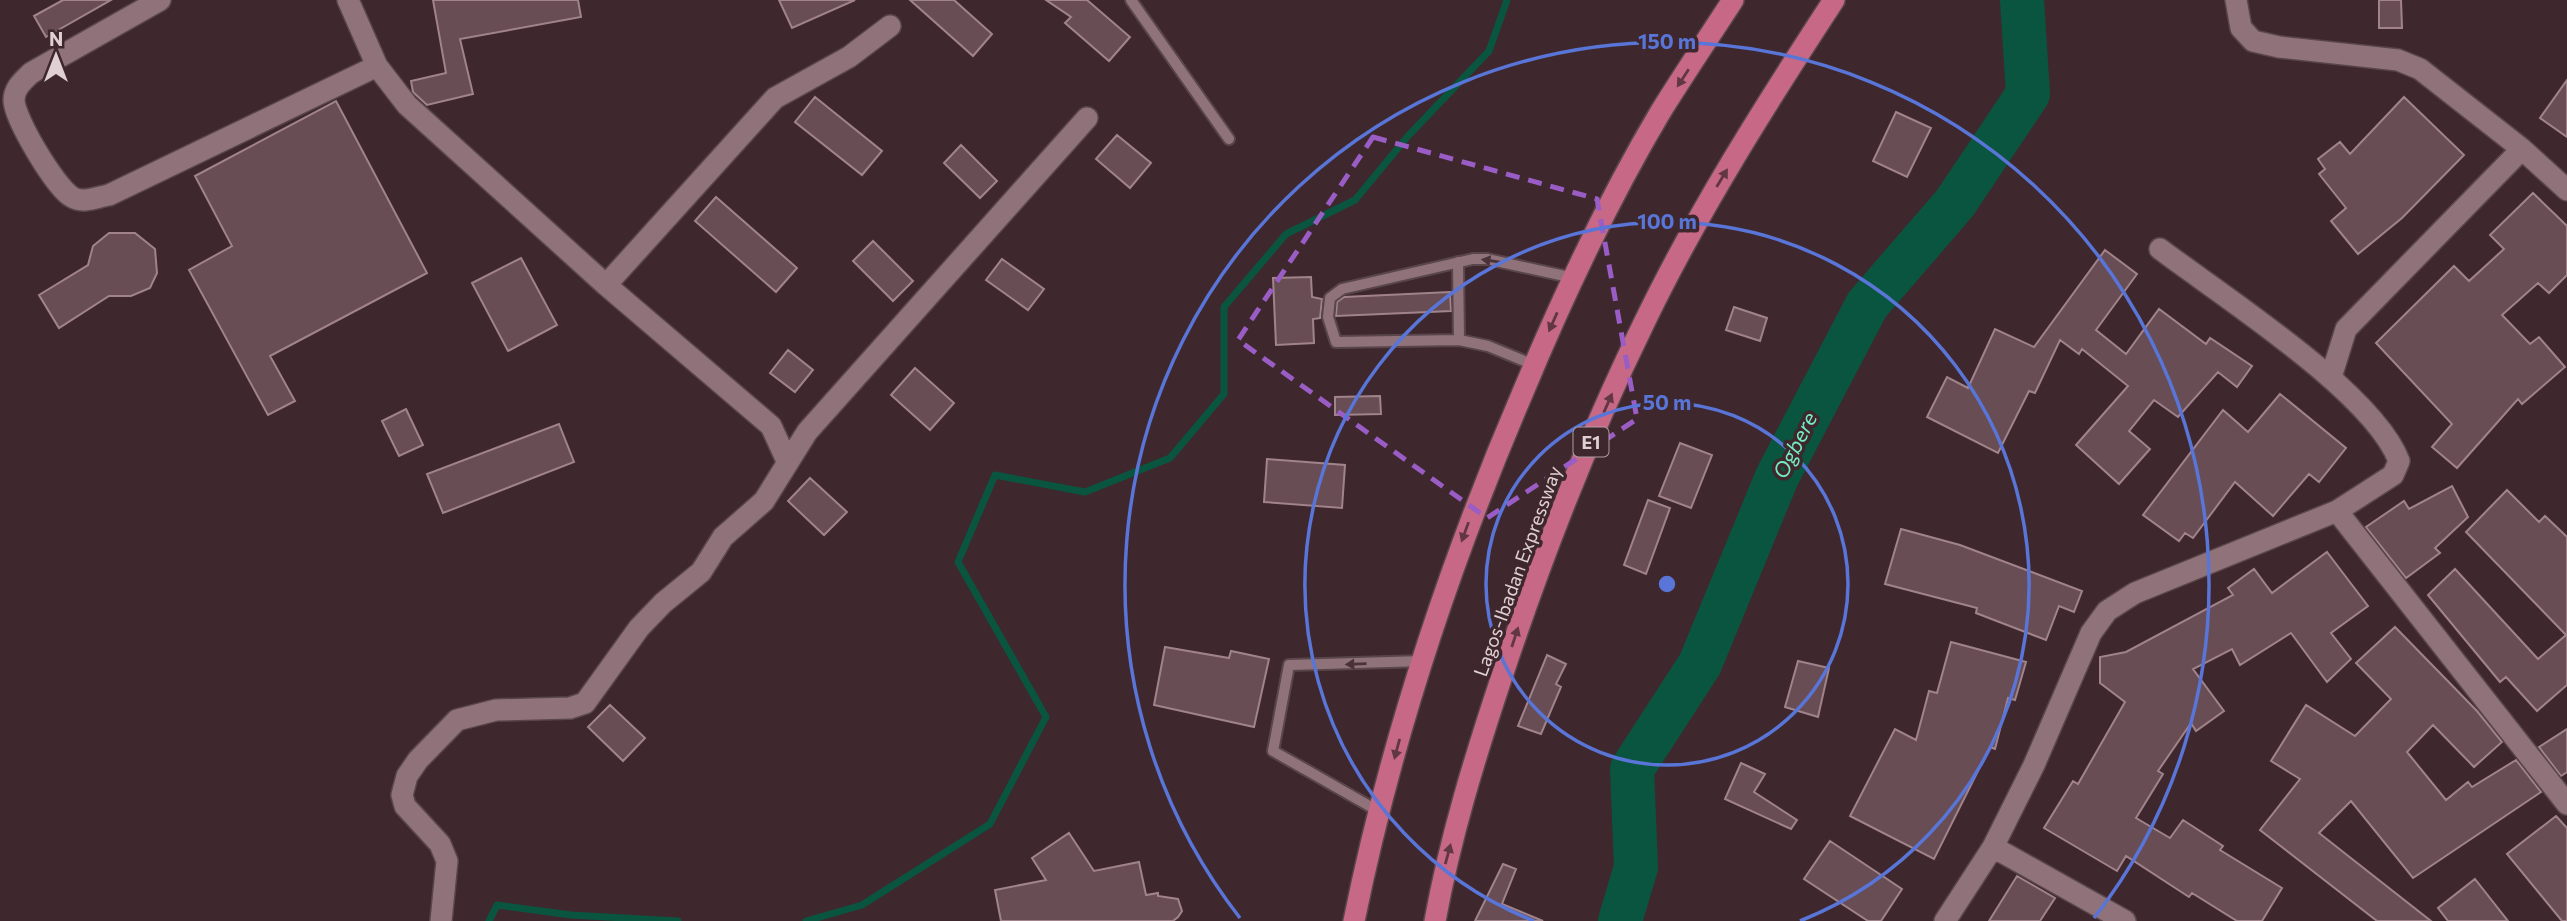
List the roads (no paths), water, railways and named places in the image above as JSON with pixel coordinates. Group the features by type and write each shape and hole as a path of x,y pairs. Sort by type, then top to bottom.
{"highway":[{"path":"1354,921 1380,812 1423,661 1480,492 1574,278 1661,112 1733,0"},
{"name":"Lagos-Ibadan Expressway","path":"1435,921 1446,859 1496,695 1530,591 1585,453 1644,323 1712,196 1834,0"}],"street":[{"path":"160,0 32,74 18,85 13,97 16,113 58,184 72,197 83,201 109,195 377,66"},
{"path":"348,0 377,66 407,105 606,285 771,426 787,461"},
{"path":"2236,0 2241,28 2253,41 2279,47 2398,60 2420,69 2522,149 2567,190"},
{"path":"606,285 775,98 849,57 890,26"},
{"path":"441,921 447,861 440,844 405,806 402,794 407,776 418,760 457,720 496,710 570,708 585,703 639,628 663,603 701,572 723,537 764,501 807,432 1087,118"},
{"path":"2331,377 2346,329 2522,149"},
{"path":"1945,921 1993,847 2034,765 2091,633 2107,611 2135,593 2337,511 2393,475 2399,461 2392,444 2331,377 2160,249"},
{"path":"771,426 807,432"},
{"path":"2337,511 2567,804"},
{"path":"1993,847 2125,921"}],"lane":[{"path":"1131,0 1229,139"},
{"path":"1534,365 1488,346 1459,340 1336,342 1331,334 1328,307 1330,298 1342,289 1458,262 1487,259 1574,278"},
{"path":"1458,262 1459,340"},
{"path":"1380,812 1273,751 1289,665 1423,661"}],"waterway":[{"path":"806,921 862,905 990,824 1046,717 958,562 995,475 1085,492 1170,458 1224,394 1224,307 1286,234 1355,200 1408,136 1489,51 1507,0"},
{"name":"Ogbere","path":"1620,921 1636,867 1632,769 1700,664 1777,477 1867,305 1955,203 2028,94 2022,0"},
{"path":"489,921 497,905 571,915 678,921"}]}
